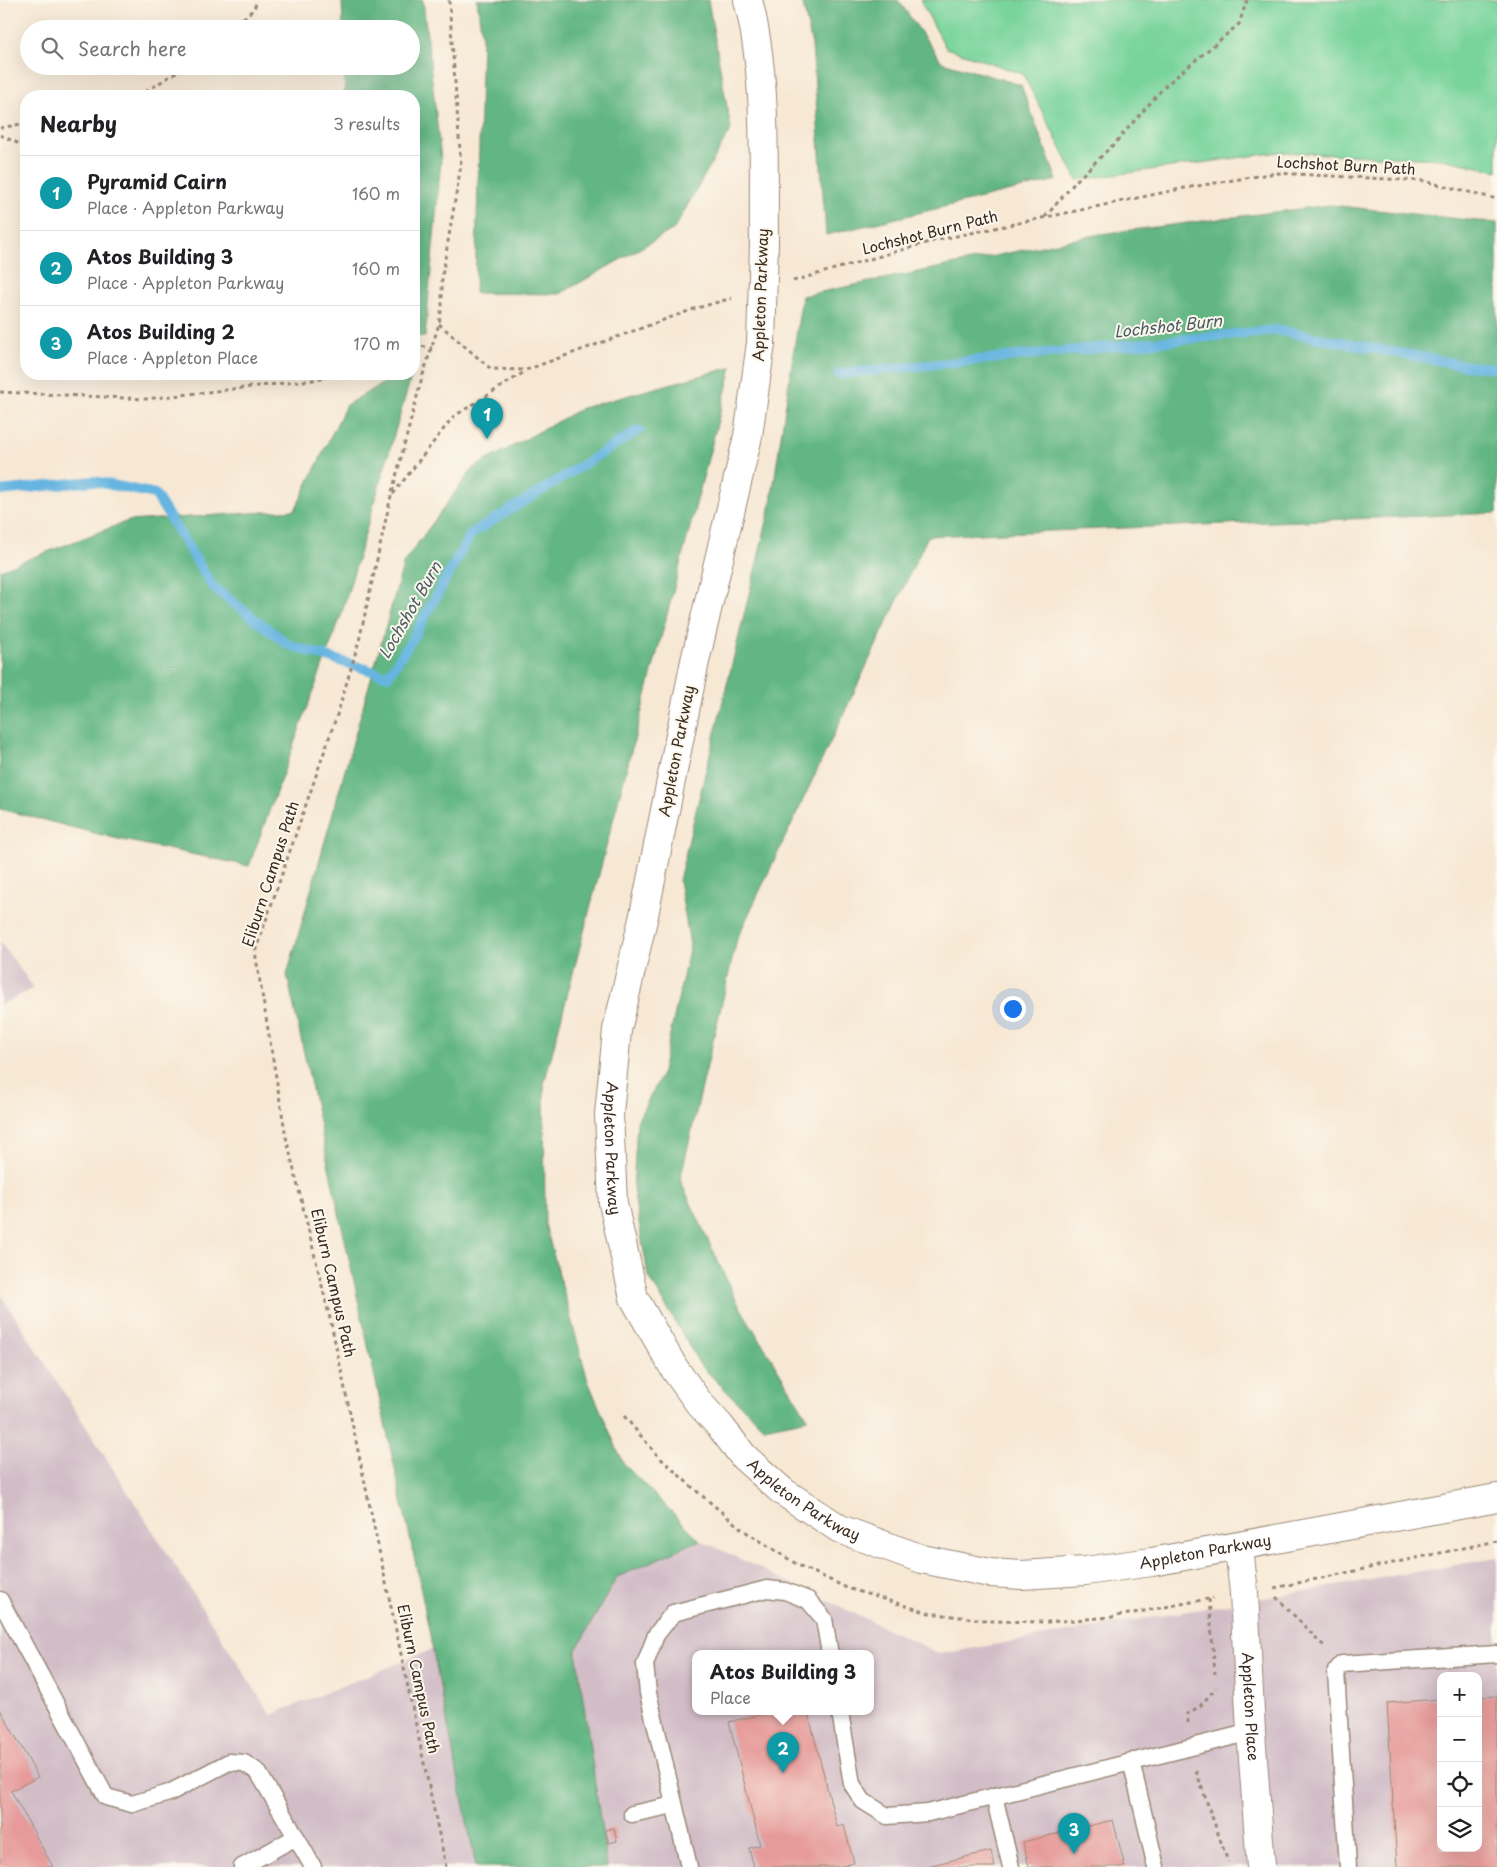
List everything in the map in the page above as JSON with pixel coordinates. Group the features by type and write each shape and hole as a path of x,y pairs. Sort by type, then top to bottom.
{"street":[{"name":"Appleton Parkway","path":"748,0 756,31 762,115 764,242 761,343 748,436 695,661 644,915 617,1030 609,1114 610,1158 613,1203 634,1298 674,1368 699,1403 744,1457 782,1491 840,1529 922,1559 990,1573 1022,1575 1084,1570 1152,1562 1239,1547 1497,1498"},
{"name":"Appleton Place","path":"1239,1547 1244,1593 1251,1732 1261,1867"}],"lane":[{"path":"689,1867 648,1693 644,1664 656,1635 673,1614 767,1589 785,1591 808,1600 824,1620 829,1650"},
{"path":"0,1600 106,1797 132,1804 169,1793 229,1762 244,1763 258,1772 313,1867"},
{"path":"1348,1867 1336,1671 1342,1664 1497,1654"},
{"path":"840,1715 852,1784 863,1801 887,1816 928,1813 1251,1732"},
{"path":"1131,1761 1156,1867"},
{"path":"994,1796 1011,1867"},
{"path":"632,1814 674,1805"},
{"path":"242,1867 296,1837"}],"path":[{"path":"241,20 254,9 257,0"},
{"path":"420,346 432,348 439,324 442,305 442,278 462,166 449,0"},
{"path":"1045,217 1077,180 1117,141 1165,86 1238,24 1247,0"},
{"path":"148,90 172,75"},
{"path":"0,128 20,124"},
{"path":"0,135 20,143"},
{"name":"Lochshot Burn Path","path":"788,282 933,241 1185,188 1276,172 1424,181 1497,199"},
{"path":"391,496 453,417 526,370 694,309 741,296"},
{"path":"439,324 490,369 526,370"},
{"name":"Eliburn Campus Path","path":"432,348 391,496 358,641 338,712 255,952 286,1137 331,1323 446,1867"},
{"path":"0,392 146,399 312,380"},
{"path":"1268,1589 1342,1664"}],"shaded area":[{"path":"0,942 34,988 0,1005"},
{"path":"0,1293 271,1715 700,1540 940,1654 1497,1558 1497,1867 0,1867"}],"green space":[{"path":"342,0 423,0 441,159 425,337 420,337 420,90 345,90 344,75 420,75 420,20 343,20"},
{"path":"477,0 708,0 731,129 674,229 560,294 475,293 482,37"},
{"path":"802,0 898,0 942,62 1021,85 1057,180 826,235 812,45"},
{"path":"920,0 1497,0 1497,171 1442,159 1280,152 1077,180 1023,74 946,48"},
{"path":"1330,205 1497,223 1497,513 928,536 737,939 680,1180 737,1302 808,1419 764,1428 700,1365 648,1275 633,1189 637,1121 661,1076 690,945 679,880 770,509 802,296 1100,234"},
{"path":"732,367 544,1084 545,1224 588,1381 623,1463 700,1540 617,1577 576,1650 607,1867 476,1867 417,1570 287,975 404,562 473,468 582,408"},
{"path":"389,380 410,380 341,616 249,866 118,839 0,809 0,570 128,521 295,510 346,405"}],"building":[{"path":"1497,1696 1497,1867 1397,1867 1387,1703 1437,1699 1437,1852 1482,1852 1482,1697"},
{"path":"0,1709 38,1777 11,1791 53,1867 0,1867"},
{"path":"758,1715 809,1715 837,1827 844,1825 854,1863 838,1867 754,1867 749,1848 760,1845 729,1722"},
{"path":"1113,1820 1125,1867 1029,1867 1023,1842"},
{"path":"614,1828 617,1841 609,1843 605,1830"},
{"path":"991,1851 995,1867 927,1866"}],"waterway":[{"name":"Lochshot Burn","path":"839,374 1276,330 1468,366 1497,368"},
{"name":"Lochshot Burn","path":"0,491 93,481 155,494 213,587 289,645 388,676 414,636 471,534 639,430"}],"place":[{"name":"Pyramid Cairn","path":"487,439"},
{"name":"Atos Building 3","path":"783,1773"},
{"name":"Atos Building 2","path":"1074,1854"}]}
